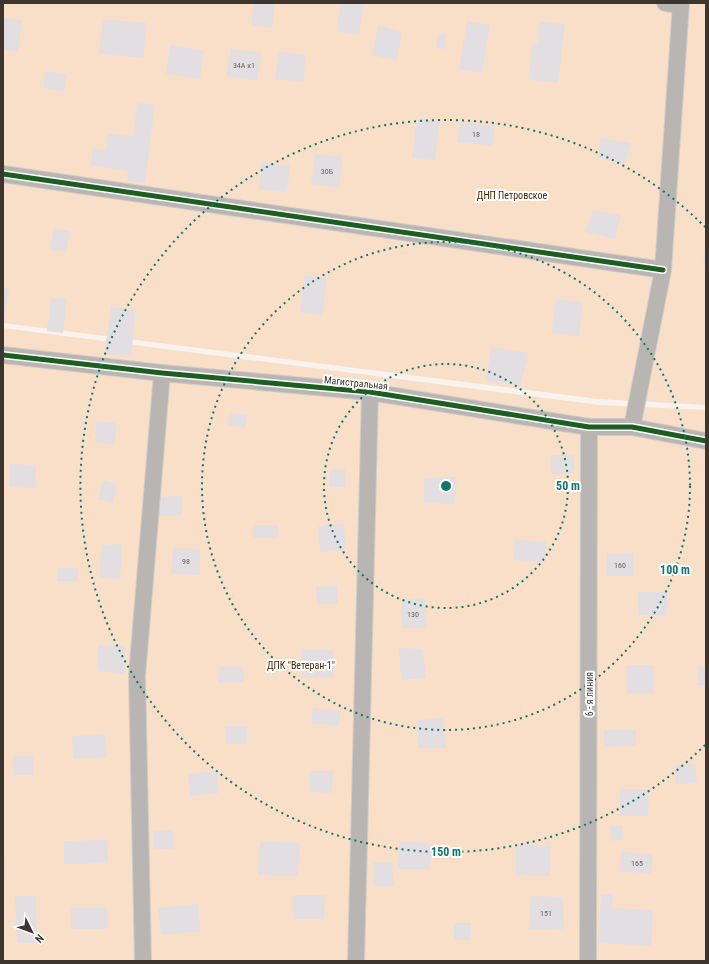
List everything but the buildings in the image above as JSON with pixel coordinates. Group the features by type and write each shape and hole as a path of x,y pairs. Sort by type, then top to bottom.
{"street":[{"path":"632,427 663,270 681,4 665,3"},
{"path":"3,174 663,270"},
{"name":"Магистральная","path":"3,355 162,373 370,392 589,427 632,427 706,441"},
{"path":"143,961 137,676 162,373"},
{"path":"356,961 370,392"},
{"name":"6 - я линия","path":"588,961 589,427"}],"green space":[{"name":"ДНП Петровское","path":"3,3 706,3 706,405 598,399 3,323"},
{"name":"ДПК \"Ветеран-1\"","path":"3,328 600,405 706,410 706,961 3,961"}],"cycle path":[{"path":"3,174 663,270"},
{"path":"3,355 162,373 370,392 589,427 632,427 706,441"}]}
